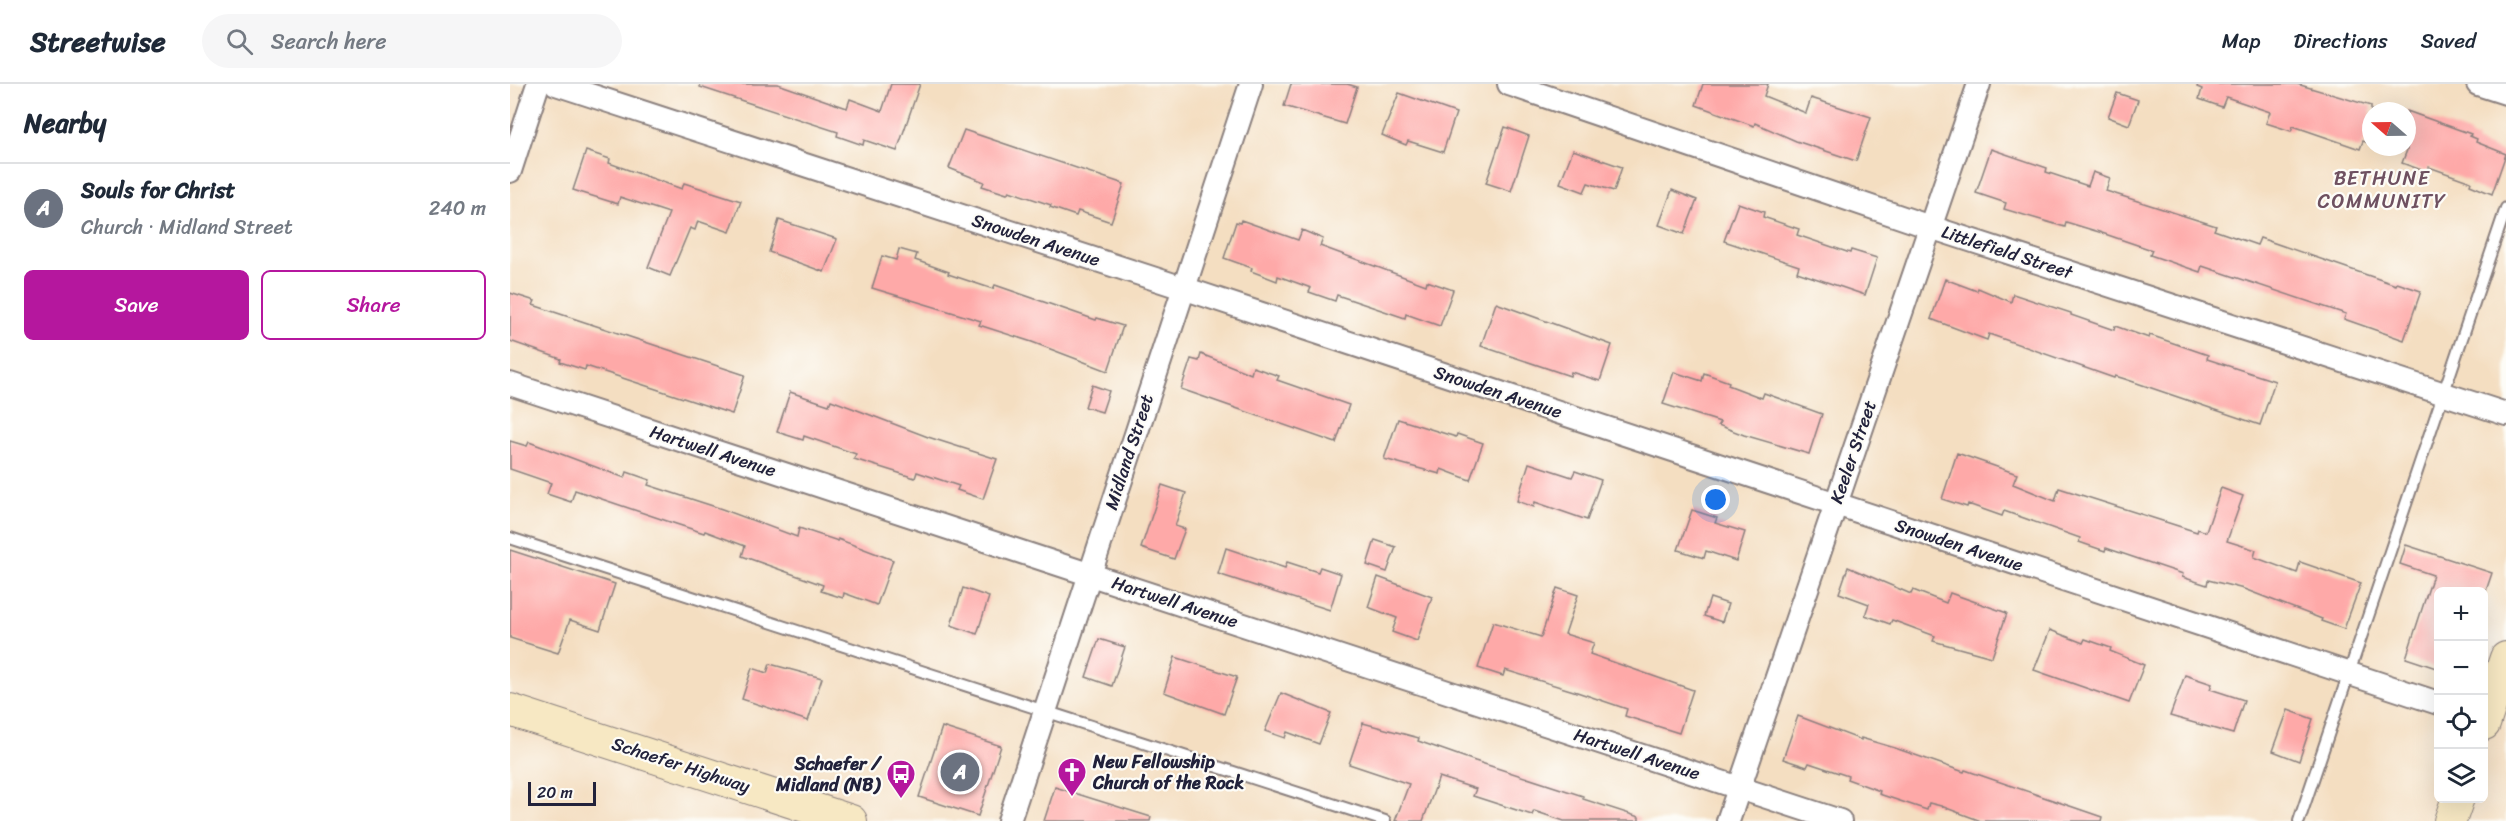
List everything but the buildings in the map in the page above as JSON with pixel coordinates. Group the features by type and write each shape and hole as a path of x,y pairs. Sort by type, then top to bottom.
{"street":[{"path":"510,171 538,84"},
{"name":"Snowden Avenue","path":"556,84 1183,288 2434,701"},
{"name":"Midland Street","path":"1009,821 1251,84"},
{"name":"Littlefield Street","path":"1509,84 1930,227 2506,414"},
{"name":"Keeler Street","path":"1728,821 1979,84"},
{"path":"2478,84 2506,93"},
{"name":"Hartwell Avenue","path":"510,384 1840,821"},
{"path":"2490,721 2506,658"},
{"name":"Schaefer Highway","path":"510,710 851,821"},
{"path":"2450,821 2456,803"}],"lane":[{"path":"2299,821 2506,208"},
{"path":"510,538 1385,821"}],"place":[{"name":"Souls for Christ","path":"960,772"},
{"name":"New Fellowship Church of the Rock","path":"1072,798"},
{"name":"Schaefer / Midland (NB)","path":"901,800"}],"district":[{"name":"BETHUNE COMMUNITY","path":"2382,190"}]}
